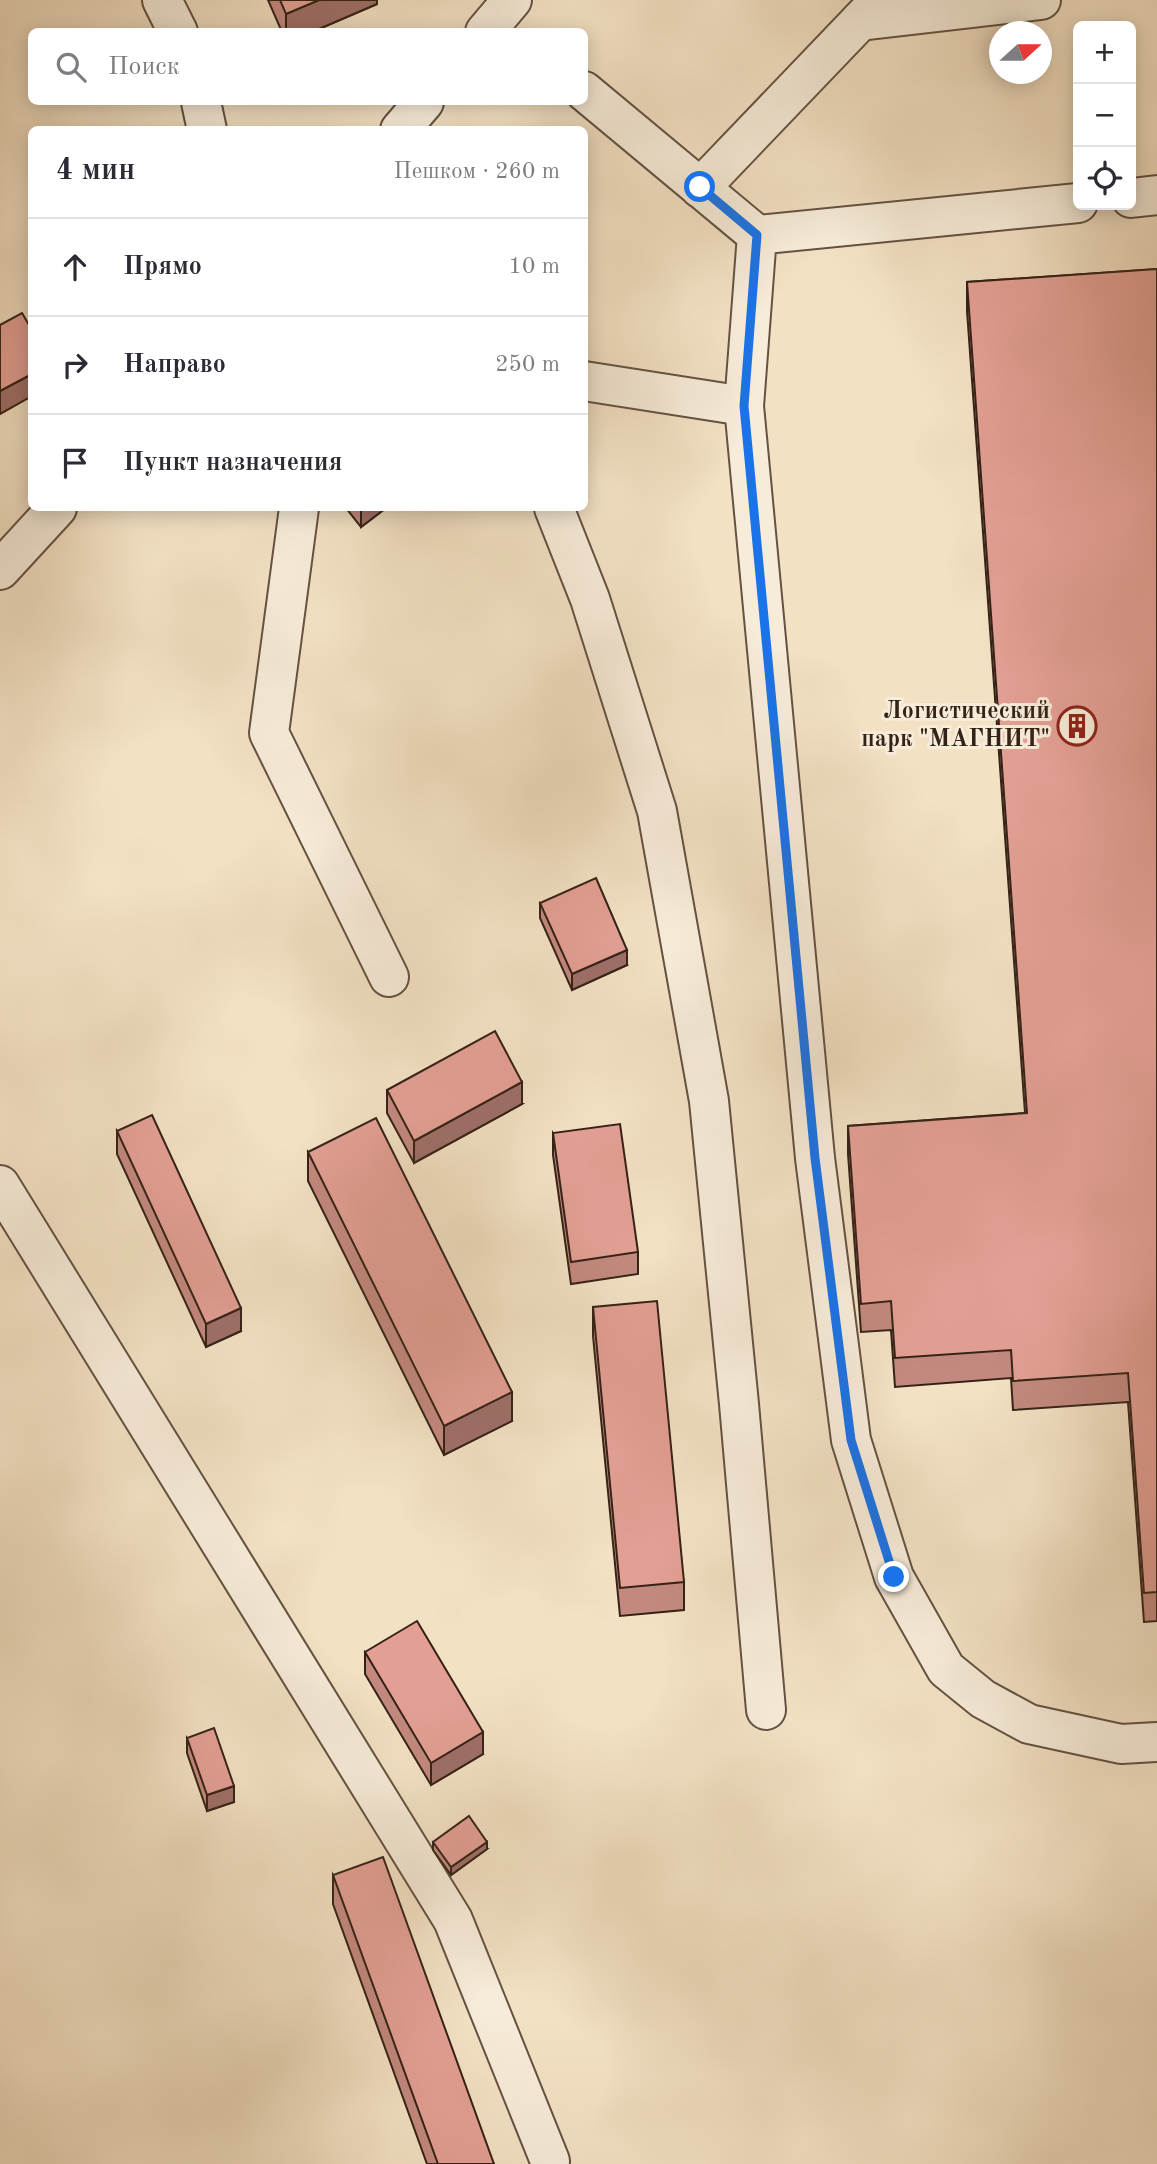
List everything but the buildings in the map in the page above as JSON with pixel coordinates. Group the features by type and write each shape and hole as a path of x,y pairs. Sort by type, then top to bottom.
{"street":[{"path":"162,0 176,28"},
{"path":"700,187 870,10 1041,0"},
{"path":"588,93 757,235 1073,203"},
{"path":"202,105 206,126"},
{"path":"403,126 421,105"},
{"path":"1136,197 1157,195"},
{"path":"757,235 744,406 815,1158 851,1440 894,1577 946,1670 984,1699 1029,1724 1121,1744 1157,1742"},
{"path":"588,382 744,406"},
{"path":"0,570 54,511"},
{"path":"299,511 269,733 388,977"},
{"path":"555,511 590,599 657,811 707,1087 738,1390 766,1710"},
{"path":"0,1185 453,1920 551,2161"}],"place":[{"name":"Логистический парк \"МАГНИТ\"","path":"1077,726"}],"route":[{"path":"700,187 757,235 744,406 815,1158 851,1440 894,1577"}]}
